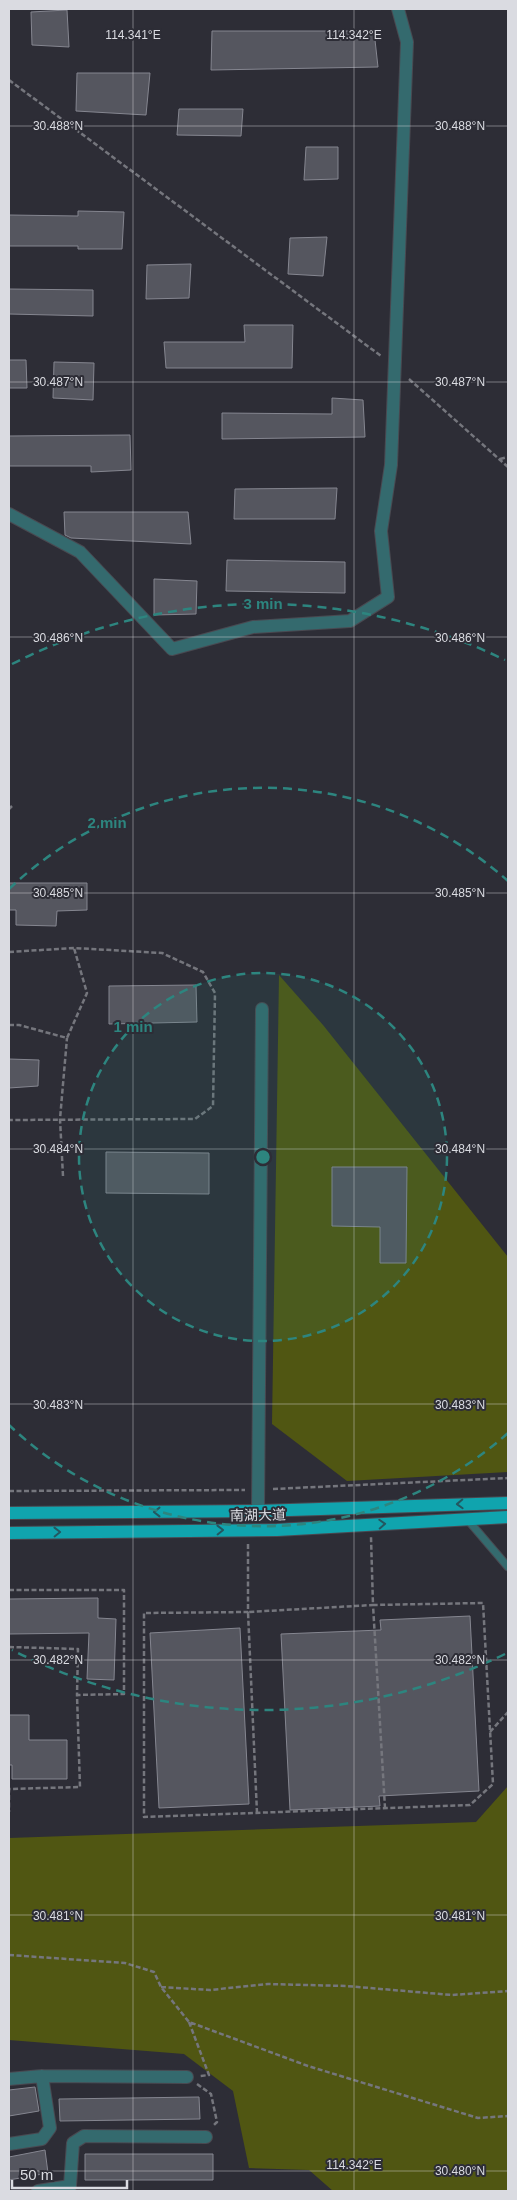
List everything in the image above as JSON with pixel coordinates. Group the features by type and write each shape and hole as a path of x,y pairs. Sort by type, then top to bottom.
{"main road":[{"name":"南湖大道","path":"9,1513 258,1511 508,1503"},
{"name":"南湖大道","path":"9,1532 248,1530 508,1517"}],"street":[{"path":"9,514 80,552 172,649 253,628 350,621 388,597 381,531 391,465 407,42 398,9"},
{"path":"258,1511 262,1009"},
{"path":"9,2079 42,2076 187,2076"},
{"path":"9,2144 42,2139 50,2128 42,2076"},
{"path":"70,2189 73,2144 84,2136 206,2137"},
{"path":"67,2163 70,2189"},
{"path":"38,2191 70,2189"}],"lane":[{"path":"467,1519 508,1567"}],"path":[{"path":"9,80 394,366 508,467"},
{"path":"500,459 508,458"},
{"path":"9,809 12,806"},
{"path":"63,1176 60,1119 67,1038 88,993 74,948"},
{"path":"9,952 74,948 162,953 203,972 215,993 213,1106 195,1119 9,1120"},
{"path":"9,1025 19,1025 67,1038"},
{"path":"371,1525 373,1605 385,1808"},
{"path":"248,1530 248,1612 257,1813"},
{"path":"9,1590 124,1590 124,1694 77,1695"},
{"path":"483,1603 493,1784 470,1805 144,1817 144,1613 248,1612 373,1605 483,1603"},
{"path":"9,1647 78,1648 77,1695 80,1787 9,1789 9,1812"},
{"path":"490,1732 508,1712"},
{"path":"9,1955 125,1963 154,1972 161,1987 189,2022 209,2075 187,2076"},
{"path":"161,1987 210,1990 268,1984 346,1986 452,1995 508,1991"},
{"path":"189,2022 308,2066 478,2118 508,2116"},
{"path":"187,2076 211,2094 217,2122 206,2137"}],"green space":[{"path":"279,975 323,1025 508,1257 508,1472 347,1481 272,1424"},
{"path":"508,1786 508,2191 333,2191 309,2170 249,2168 233,2091 184,2054 9,2040 9,1838 476,1822"}],"building":[{"path":"67,10 69,47 32,45 31,12"},
{"path":"212,31 374,31 378,67 211,70"},
{"path":"77,73 150,73 146,115 76,111"},
{"path":"179,109 243,109 241,136 177,135"},
{"path":"306,147 338,147 338,179 304,180"},
{"path":"78,211 124,212 122,249 78,249 78,246 9,246 9,215 78,216"},
{"path":"327,237 323,276 288,274 290,238"},
{"path":"191,264 189,298 146,299 147,265"},
{"path":"9,289 93,290 93,316 9,314"},
{"path":"244,325 293,325 292,368 166,368 164,342 245,342"},
{"path":"9,360 26,360 27,388 9,388"},
{"path":"54,362 94,363 93,400 53,398"},
{"path":"332,398 363,400 365,437 222,439 222,413 332,414"},
{"path":"130,435 131,470 91,472 91,466 9,466 9,436"},
{"path":"337,488 335,519 234,519 235,489"},
{"path":"64,512 188,512 191,544 71,538 65,535"},
{"path":"227,560 345,562 345,593 226,591"},
{"path":"154,579 197,581 196,614 154,615"},
{"path":"9,883 87,883 87,910 57,911 56,926 16,925 16,910 9,910"},
{"path":"196,985 197,1022 109,1024 109,986"},
{"path":"9,1059 39,1060 38,1086 9,1088"},
{"path":"106,1152 209,1153 209,1194 106,1193"},
{"path":"332,1167 407,1167 406,1263 380,1263 380,1227 332,1226"},
{"path":"98,1598 98,1618 116,1619 114,1680 87,1679 89,1633 9,1634 9,1599"},
{"path":"470,1616 479,1791 379,1796 380,1806 290,1810 281,1634 381,1630 380,1620"},
{"path":"240,1628 249,1804 159,1808 150,1633"},
{"path":"9,1715 29,1715 29,1740 67,1740 67,1779 12,1779 12,1765 9,1765"},
{"path":"35,2087 39,2111 9,2116 9,2090"},
{"path":"199,2097 200,2119 60,2121 59,2099"},
{"path":"45,2150 48,2173 9,2180 9,2157"},
{"path":"85,2154 213,2154 213,2180 85,2180"}]}
